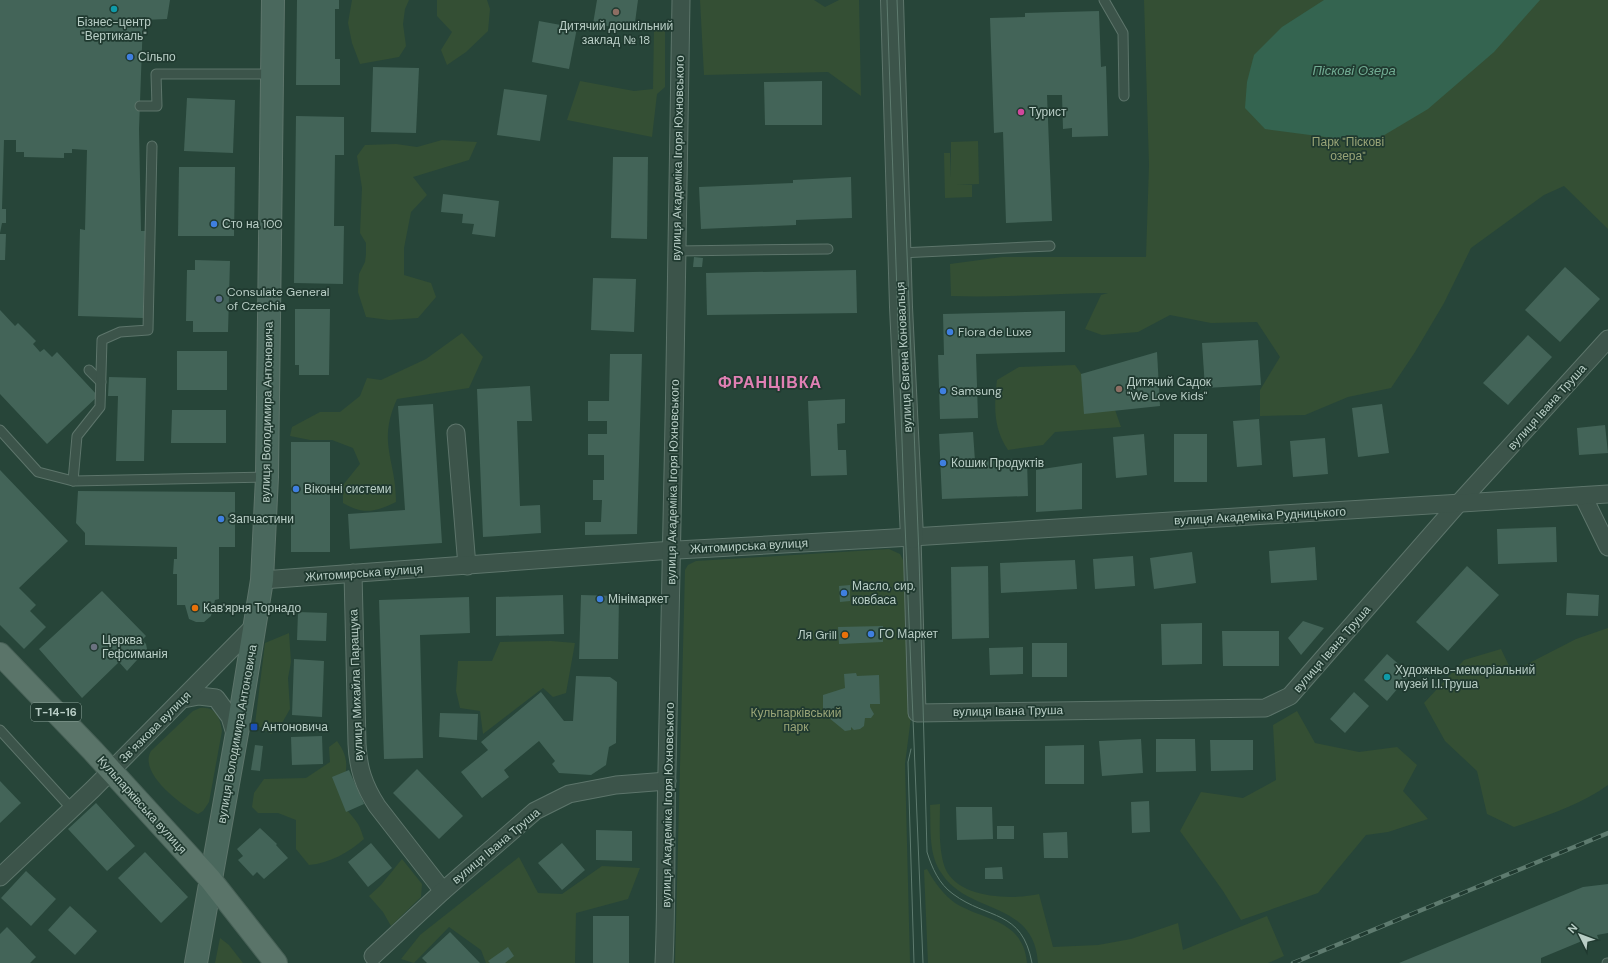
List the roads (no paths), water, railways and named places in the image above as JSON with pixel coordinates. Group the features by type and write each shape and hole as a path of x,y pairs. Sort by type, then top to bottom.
{"main road":[{"name":"вулиця Володимира Антоновича","path":"196,963 210,879 237,737 262,580 266,477 273,0"},
{"name":"Кульпарківська вулиця","path":"0,654 93,751 210,879 276,963"}],"street":[{"name":"вулиця Академіка Ігоря Юхновського","path":"664,963 673,551 676,251 681,0"},
{"name":"вулиця Євгена Коновальця","path":"892,0 900,253 918,713"},
{"name":"вулиця Івана Труша","path":"918,713 1265,708 1290,696 1458,504 1608,339"},
{"path":"456,433 467,566"},
{"name":"вулиця Академіка Рудницького","path":"912,537 1608,494"},
{"path":"1582,496 1608,547"},
{"name":"Житомирська вулиця","path":"262,580 353,572 912,537"},
{"name":"вулиця Михайла Паращука","path":"353,572 357,744 361,776 368,792 377,806 443,891"},
{"name":"Звʼязкова вулиця","path":"0,877 72,809 256,624"},
{"path":"183,699 199,696 216,698 230,717 237,737"},
{"name":"вулиця Івана Труша","path":"373,956 443,891 535,811 569,794 616,785 667,781"}],"lane":[{"path":"1104,0 1123,33 1124,96"},
{"path":"140,106 157,106 156,74 272,74"},
{"path":"73,481 77,436 100,407 102,340 120,332 148,330 152,146"},
{"path":"900,253 1050,246"},
{"path":"676,251 828,249"},
{"path":"89,370 101,382"},
{"path":"0,430 38,472 73,481 266,477"},
{"path":"0,730 72,809"}],"water":[{"name":"Піскові Озера","path":"1324,0 1540,0 1494,52 1428,109 1371,143 1265,129 1245,108 1247,82 1254,55 1282,27"}],"tram line":[{"path":"887,0 904,499 923,963"},
{"path":"897,0 919,556 927,852 937,875 948,890 966,902 1012,924 1020,933 1027,946 1032,963"},
{"path":"911,749 908,762 914,963"}],"railway":[{"path":"1293,963 1608,833"}],"place":[{"name":"Бізнес-центр \"Вертикаль\"","path":"114,9"},
{"name":"Дитячий дошкільний заклад № 18","path":"616,12"},
{"name":"Сільпо","path":"130,57"},
{"name":"Турист","path":"1021,112"},
{"name":"Сто на 100","path":"214,224"},
{"name":"Consulate General of Czechia","path":"219,299"},
{"name":"Flora de Luxe","path":"950,332"},
{"name":"Дитячий Садок \"We Love Kids\"","path":"1119,389"},
{"name":"Samsung","path":"943,391"},
{"name":"Кошик Продуктів","path":"943,463"},
{"name":"Віконні системи","path":"296,489"},
{"name":"Запчастини","path":"221,519"},
{"name":"Масло, сир, ковбаса","path":"844,593"},
{"name":"Мінімаркет","path":"600,599"},
{"name":"Кав'ярня Торнадо","path":"195,608"},
{"name":"ГО Маркет","path":"871,634"},
{"name":"Ля Grill","path":"845,635"},
{"name":"Церква Гефсиманія","path":"94,647"},
{"name":"Художньо-меморіальний музей І.І.Труша","path":"1387,677"},
{"name":"Антоновича","path":"254,727"}],"district":[{"name":"ФРАНЦІВКА","path":"770,382"}],"park label":[{"name":"Парк \"Піскові озера\"","path":"1348,149"},
{"name":"Кульпарківський парк","path":"796,720"}]}
